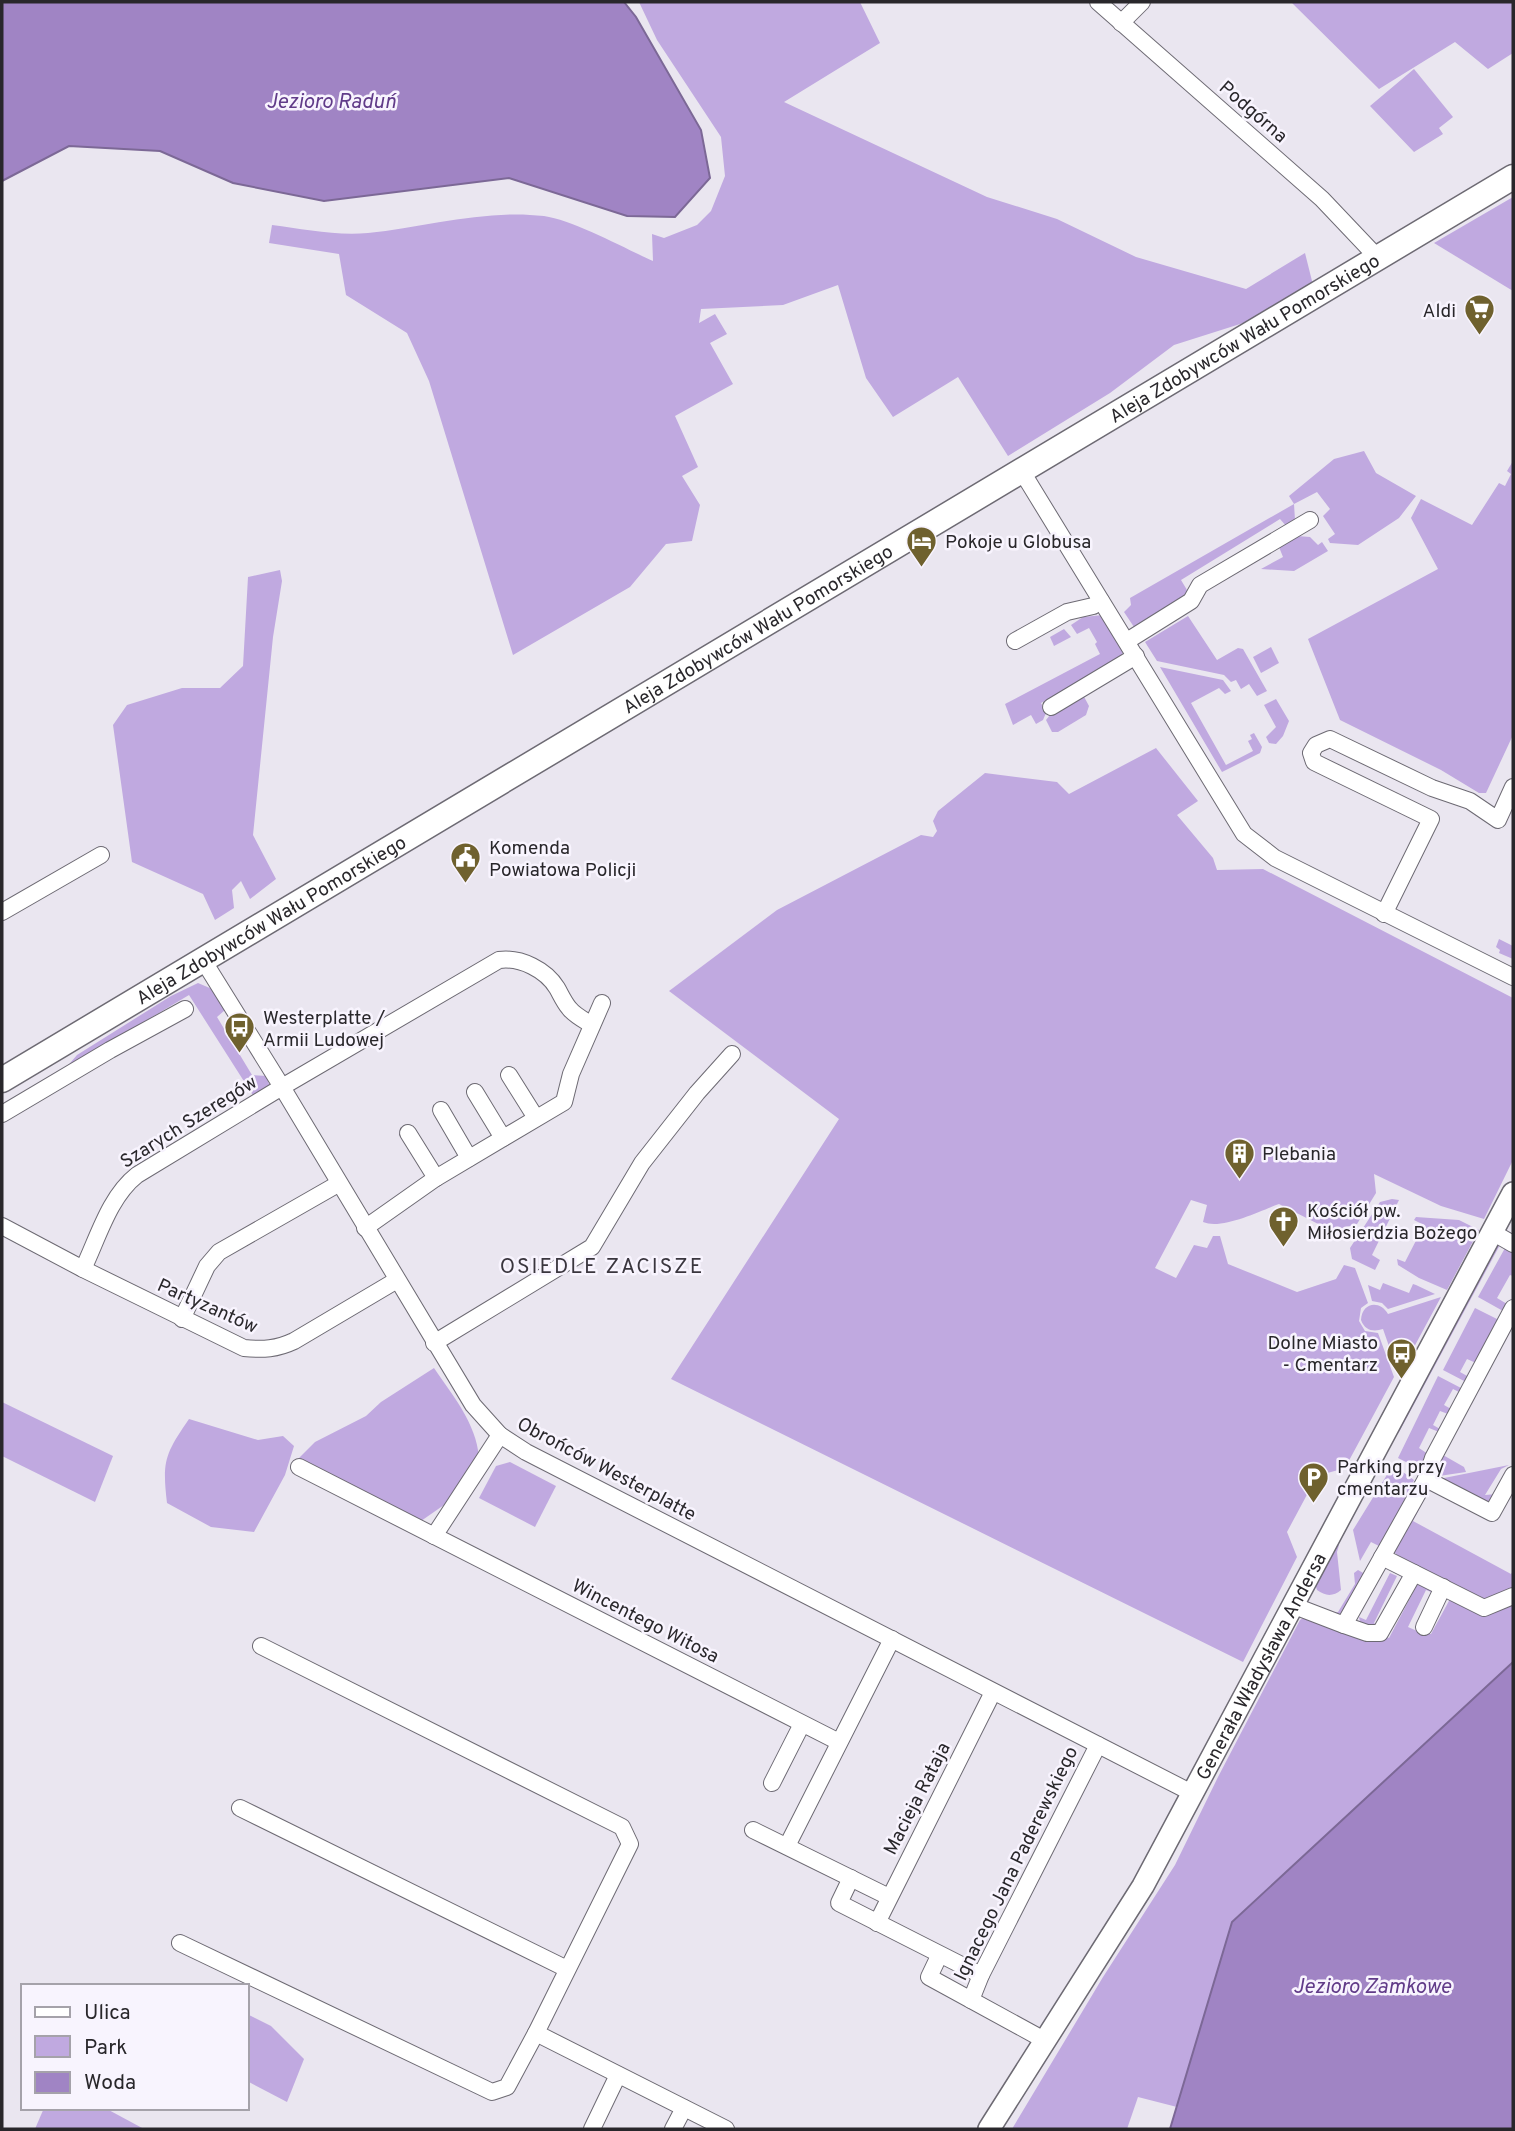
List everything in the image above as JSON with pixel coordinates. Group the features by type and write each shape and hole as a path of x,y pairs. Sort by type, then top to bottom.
{"main road":[{"name":"Aleja Zdobywców Wału Pomorskiego","path":"2,1080 1513,177"},
{"name":"Generała Władysława Andersa","path":"989,2129 1116,1933 1194,1794 1513,1193"}],"street":[{"name":"Podgórna","path":"1097,2 1322,199 1377,257"},
{"path":"1121,23 1142,2"},
{"path":"1021,470 1244,834 1275,858 1509,976"},
{"path":"1127,641 1191,601 1200,585 1310,520"},
{"path":"1015,640 1067,612 1093,606 1101,601"},
{"path":"1051,707 1136,656"},
{"path":"1431,819 1314,762 1311,753 1316,745 1330,739 1444,793 1455,794 1470,801 1498,820 1513,787"},
{"path":"1384,914 1444,793"},
{"path":"2,912 101,855"},
{"name":"Szarych Szeregów","path":"83,1269 126,1184 282,1087 499,960 512,958 522,961 549,978 569,1009 592,1025"},
{"name":"Obrońców Westerplatte","path":"203,960 472,1405 500,1435 526,1452 1194,1794"},
{"path":"365,1228 436,1178 564,1102 571,1074 602,1003"},
{"path":"2,1115 110,1050 185,1009"},
{"path":"434,1343 592,1247 642,1163 697,1093 732,1054"},
{"path":"509,1075 536,1118"},
{"path":"475,1092 503,1138"},
{"path":"441,1111 470,1158"},
{"path":"408,1133 436,1178"},
{"path":"182,1319 207,1266 219,1252 338,1184"},
{"name":"Partyzantów","path":"2,1226 244,1348 264,1350 294,1341 397,1280"},
{"path":"1492,1232 1513,1244"},
{"path":"1345,1625 1426,1479 1433,1458 1513,1308"},
{"path":"434,1536 500,1435"},
{"name":"Wincentego Witosa","path":"299,1467 839,1742"},
{"path":"1426,1479 1492,1514 1513,1475"},
{"path":"1382,1557 1484,1608 1513,1596"},
{"path":"1292,1605 1367,1633 1380,1633 1414,1573"},
{"path":"1424,1627 1443,1587"},
{"path":"787,1846 892,1639"},
{"path":"180,1943 492,2092 507,2087 629,1844 622,1827 261,1646"},
{"name":"Macieja Rataja","path":"877,1923 993,1692"},
{"path":"772,1783 802,1724"},
{"name":"Ignacego Jana Paderewskiego","path":"971,2000 981,1975 1098,1745"},
{"path":"240,1808 567,1969"},
{"path":"753,1830 889,1896"},
{"path":"850,1878 839,1903 981,1975"},
{"path":"939,1956 929,1977 1046,2041"},
{"path":"536,2033 726,2129"},
{"path":"593,2129 618,2075"},
{"path":"673,2129 684,2108"}],"green space":[{"path":"639,2 860,2 880,43 784,102 987,197 1057,219 1136,257 1246,289 1305,253 1313,285 1259,318 1174,345 1110,393 1008,456 958,377 893,417 866,378 838,285 783,305 701,309 699,323 715,314 727,334 710,343 733,384 675,416 698,467 682,476 700,505 692,541 666,544 630,587 513,655 429,381 407,333 346,295 339,254 269,243 272,225 356,234 478,217 522,214 544,216 584,229 653,261 652,234 664,238 697,225 711,211 725,176 721,137 657,40"},
{"path":"1291,2 1513,2 1513,53 1488,69 1455,42 1379,89"},
{"path":"1414,69 1453,117 1439,128 1443,134 1414,152 1370,106"},
{"path":"1513,197 1513,291 1434,243"},
{"path":"1364,451 1376,473 1416,496 1399,518 1358,545 1330,543 1328,539 1335,534 1323,516 1330,509 1317,492 1294,504 1289,496 1334,459"},
{"path":"1513,461 1513,735 1486,793 1479,793 1441,770 1340,720 1308,639 1438,569 1411,518 1421,499 1472,525 1499,483 1505,486 1511,474 1507,471"},
{"path":"1294,504 1295,520 1287,527 1280,519 1181,580 1187,590 1185,597 1134,627 1124,612 1131,605 1130,598"},
{"path":"1297,536 1310,537 1318,545 1322,542 1328,551 1294,571 1261,569 1283,557 1279,547"},
{"path":"280,570 282,581 273,637 253,835 276,879 250,899 241,881 232,890 234,908 215,920 203,894 132,862 113,725 127,705 182,688 220,688 243,666 248,577"},
{"path":"1103,615 1123,646 1122,658 1041,703 1046,713 1043,720 1036,724 1031,715 1013,725 1005,704 1100,654 1089,628 1077,634 1071,625 1083,617"},
{"path":"1188,616 1217,660 1238,648 1243,649 1267,691 1257,696 1249,684 1241,689 1236,680 1231,682 1224,675 1157,661 1145,642"},
{"path":"1064,629 1071,637 1054,646 1050,637"},
{"path":"1271,647 1279,663 1261,673 1253,657"},
{"path":"1160,667 1223,680 1231,691 1225,694 1219,688 1191,703 1226,765 1253,751 1248,741 1254,733 1262,747 1260,753 1222,772"},
{"path":"1082,693 1089,706 1086,715 1058,732 1052,732 1046,720 1055,709"},
{"path":"1276,699 1289,721 1283,736 1276,744 1269,743 1266,737 1276,727 1264,705"},
{"path":"1156,748 1198,801 1177,815 1213,858 1217,870 1263,869 1513,998 1513,1160 1484,1219 1441,1206 1374,1174 1376,1193 1357,1224 1336,1230 1326,1228 1279,1204 1241,1219 1211,1224 1203,1222 1207,1205 1191,1200 1155,1268 1176,1278 1194,1245 1207,1248 1213,1236 1220,1236 1228,1264 1297,1292 1336,1279 1344,1265 1355,1268 1368,1303 1361,1308 1359,1321 1365,1331 1378,1333 1394,1377 1345,1468 1317,1476 1287,1532 1297,1557 1243,1662 671,1379 839,1119 669,991 777,910 921,835 933,837 937,831 933,821 938,811 985,773 1057,782 1069,794"},
{"path":"1499,939 1513,946 1513,959 1499,953 1500,950 1496,947"},
{"path":"198,983 212,989 225,1010 217,1017 252,1075 267,1076 271,1093 254,1097 189,995 65,1069 77,1055 171,996"},
{"path":"1399,1200 1372,1255 1380,1260 1375,1270 1352,1259 1350,1248 1380,1202"},
{"path":"1416,1217 1459,1220 1479,1230 1447,1290 1398,1265 1397,1259 1405,1262 1424,1225 1414,1220"},
{"path":"1501,1243 1398,1434 1403,1416 1488,1246"},
{"path":"1505,1248 1513,1253 1513,1276 1510,1275 1497,1298 1507,1304 1503,1311 1478,1297"},
{"path":"1383,1283 1409,1293 1413,1284 1435,1294 1388,1309 1382,1303 1372,1301 1368,1285 1380,1290"},
{"path":"1441,1297 1399,1375 1383,1329 1370,1330 1361,1320 1362,1314 1372,1305 1381,1307 1388,1314"},
{"path":"1475,1308 1499,1320 1476,1363 1467,1359 1460,1372 1469,1377 1466,1382 1443,1370"},
{"path":"434,1368 468,1421 479,1457 444,1505 421,1521 299,1458 315,1442 366,1416 381,1402"},
{"path":"1438,1376 1461,1388 1459,1392 1453,1389 1444,1405 1451,1409 1448,1414 1440,1411 1433,1425 1440,1429 1439,1432 1429,1428 1419,1448 1428,1454 1420,1469 1398,1458"},
{"path":"2,1402 113,1456 95,1502 2,1456"},
{"path":"189,1419 258,1440 283,1436 294,1446 285,1475 254,1532 211,1527 167,1503 167,1458"},
{"path":"1443,1455 1464,1467 1466,1472 1439,1476 1437,1469"},
{"path":"510,1462 556,1486 535,1527 479,1498 496,1466"},
{"path":"1393,1465 1414,1480 1381,1547 1371,1542 1360,1561 1353,1530"},
{"path":"1509,1465 1501,1469 1485,1495 1497,1494 1489,1501 1483,1502 1439,1479"},
{"path":"1424,1490 1429,1490 1413,1521 1511,1574 1513,1571 1513,1591 1494,1598 1479,1598 1397,1555 1391,1548"},
{"path":"1336,1543 1339,1545 1337,1552 1341,1590 1332,1595 1317,1590 1315,1584"},
{"path":"1358,1570 1365,1574 1338,1619 1304,1603 1338,1612 1355,1584 1354,1573"},
{"path":"1390,1573 1397,1576 1374,1623 1380,1627 1377,1629 1360,1622 1359,1617 1366,1620"},
{"path":"1415,1582 1432,1589 1431,1592 1426,1590 1408,1627 1424,1634 1431,1634 1450,1599 1513,1603 1513,1662 1232,1922 1177,2107 1138,2097 1127,2129 1012,2129 1103,1977 1175,1865 1300,1620 1303,1618 1359,1634 1383,1635 1389,1638 1416,1587 1412,1584"},
{"path":"248,2014 271,2026 304,2059 287,2102 248,2082"},
{"path":"43,2110 109,2110 144,2129 35,2129"}],"water":[{"name":"Jezioro Raduń","path":"2,2 624,2 636,17 701,130 710,178 675,217 627,216 509,178 324,201 233,183 160,151 69,146 2,181"},
{"name":"Jezioro Zamkowe","path":"1513,1662 1513,2129 1170,2129 1232,1922"}],"place":[{"name":"Aldi","path":"1479,337"},
{"name":"Pokoje u Globusa","path":"922,568"},
{"name":"Komenda Powiatowa Policji","path":"466,885"},
{"name":"Westerplatte / Armii Ludowej","path":"240,1055"},
{"name":"Plebania","path":"1239,1180"},
{"name":"Kościół pw. Miłosierdzia Bożego","path":"1284,1248"},
{"name":"Dolne Miasto - Cmentarz","path":"1401,1380"},
{"name":"Parking przy cmentarzu","path":"1314,1504"}],"district":[{"name":"OSIEDLE ZACISZE","path":"602,1266"}]}
